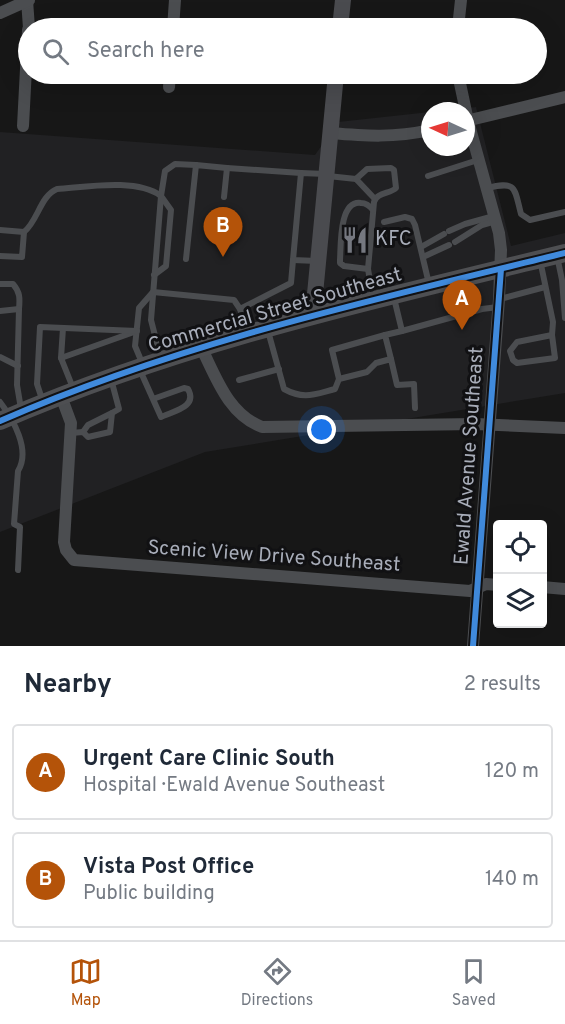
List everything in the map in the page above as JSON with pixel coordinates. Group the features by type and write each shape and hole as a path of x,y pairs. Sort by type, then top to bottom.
{"main road":[{"name":"Commercial Street Southeast","path":"8,413 43,404 161,360 267,327 429,285 554,256"}],"street":[{"path":"0,13 27,0 28,18"},
{"path":"174,18 175,0"},
{"path":"341,18 343,0"},
{"path":"459,18 461,0"},
{"path":"23,126 26,84"},
{"path":"313,315 335,84"},
{"name":"Ewald Avenue Southeast","path":"460,84 463,102"},
{"path":"475,119 565,97"},
{"path":"330,133 386,137 421,132"},
{"name":"Ewald Avenue Southeast","path":"473,646 501,268 501,242 475,147"},
{"path":"201,347 228,401 245,419 262,427 489,424 565,428"},
{"path":"67,394 69,415 77,432"},
{"name":"Scenic View Drive Southeast","path":"77,432 64,542 69,555 74,560 470,591 486,584 493,585"},
{"path":"547,587 565,589"}],"lane":[{"path":"428,176 479,160"},
{"path":"161,360 151,320 154,275 165,171 175,164 301,172 356,179 374,198 368,269 373,299"},
{"path":"186,260 196,165"},
{"path":"224,197 227,168"},
{"path":"356,179 367,169 390,168 394,170 396,188 374,198"},
{"path":"240,309 291,283 301,172"},
{"path":"487,188 510,185 516,192 521,214 530,220 565,212"},
{"path":"0,230 24,232 30,227 50,193 57,189 138,186 152,190 161,196 171,210 166,266 154,275"},
{"path":"368,269 344,266 340,260 344,215 348,206 361,203 367,204 373,210"},
{"path":"384,222 405,217 412,219 429,285"},
{"path":"421,248 446,232 465,224 495,219"},
{"path":"423,257 452,244 495,219"},
{"path":"0,256 22,257 24,232"},
{"path":"495,348 510,351 516,363 555,359 553,323 545,286 554,256"},
{"path":"554,256 562,280 565,318"},
{"path":"293,260 318,262"},
{"path":"0,284 13,284 19,290 20,298 17,386 8,413 23,454 23,464 18,471 14,524 20,527 18,570"},
{"path":"267,327 284,390 297,396 308,396 335,389 339,384 332,350 482,309 545,286"},
{"path":"153,292 234,300 240,309 247,333"},
{"path":"153,292 139,308 135,346 141,367 153,399 161,417 188,406 191,401 191,392 184,388 153,399"},
{"path":"393,294 402,331"},
{"path":"0,311 19,309"},
{"path":"43,404 37,384 39,327 137,331"},
{"path":"63,328 61,358 67,394"},
{"path":"61,358 137,331"},
{"path":"385,335 397,385 414,384 415,408"},
{"path":"510,351 517,342 552,335"},
{"path":"0,357 18,366"},
{"path":"339,379 367,372 376,363 391,359"},
{"path":"239,380 279,369"},
{"path":"77,432 119,410 111,378"},
{"path":"77,432 88,437 110,432 111,413"}],"shaded area":[{"path":"475,107 511,246 565,233 565,393 205,452 0,532 0,132 315,155 338,122 421,113 421,156 475,156"}],"cycle path":[{"path":"0,421 138,368 208,346 350,306 565,253"},
{"path":"473,646 501,269"}],"place":[{"name":"KFC","path":"355,240"},
{"name":"Vista Post Office","path":"223,257"},
{"name":"Urgent Care Clinic South","path":"462,330"}]}
